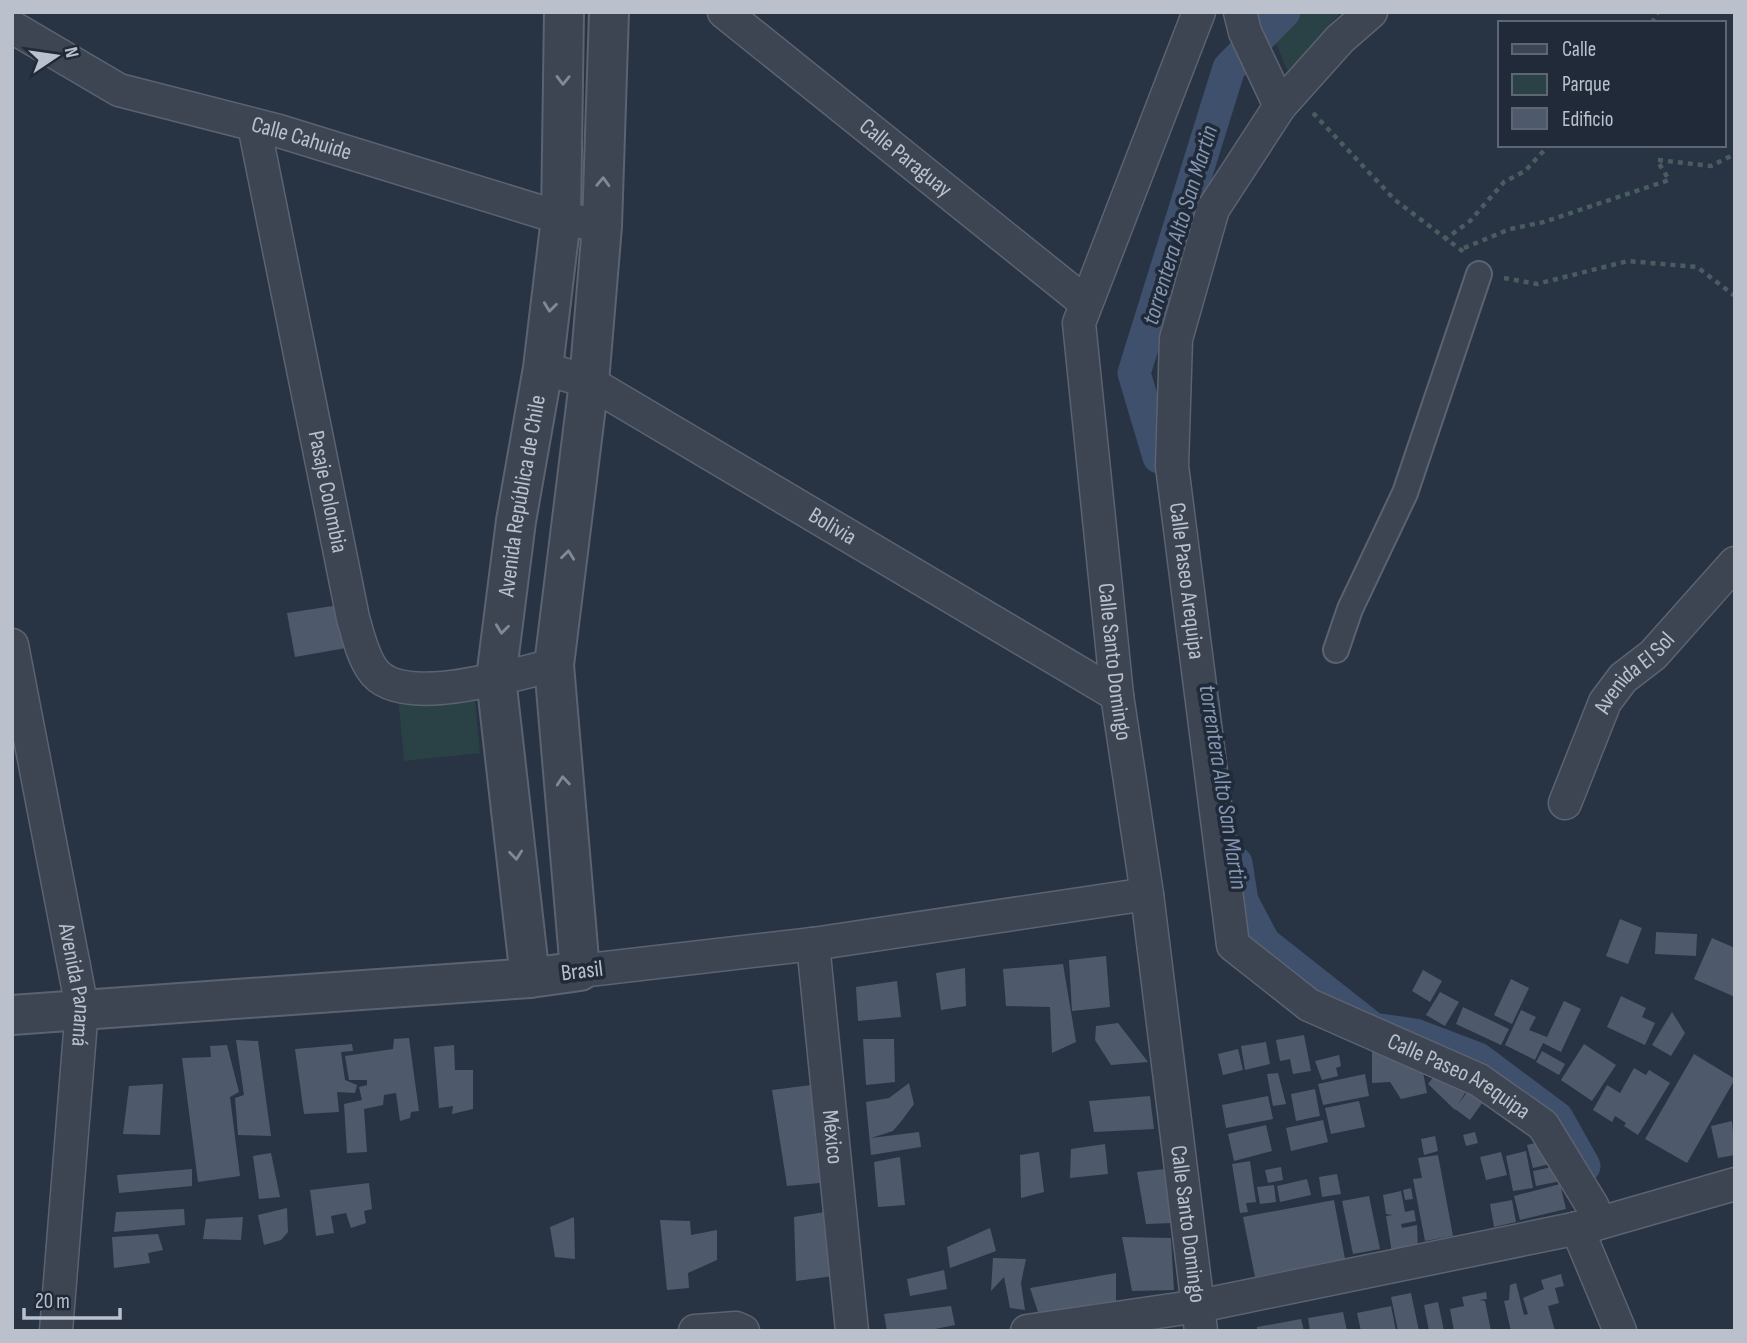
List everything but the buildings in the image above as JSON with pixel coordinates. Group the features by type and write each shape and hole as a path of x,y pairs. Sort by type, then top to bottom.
{"street":[{"name":"Avenida República de Chile","path":"530,978 496,678 516,521 543,368 561,218 564,12"},
{"path":"580,971 554,666 589,382 602,226 609,12"},
{"name":"Calle Paraguay","path":"724,12 1086,303"},
{"name":"Calle Santo Domingo","path":"1199,12 1079,323 1116,695 1147,894 1200,1318"},
{"path":"1240,12 1245,32 1288,97"},
{"name":"Calle Paseo Arequipa","path":"1371,12 1340,39 1288,97 1213,209 1176,339 1172,466 1233,945 1309,1004 1479,1080 1543,1125 1593,1207 1585,1227 1620,1331"},
{"name":"Calle Cahuide","path":"16,34 119,90 254,125 561,218 602,226"},
{"name":"Pasaje Colombia","path":"254,125 353,618 373,670 385,681 412,689 434,689 554,666"},
{"path":"1336,650 1350,609 1405,493 1479,274"},
{"name":"Bolivia","path":"543,368 589,382 1116,695"},
{"name":"Avenida El Sol","path":"1564,803 1605,702 1623,678 1653,656 1735,563"},
{"name":"Avenida Panamá","path":"12,645 82,1008 56,1331"},
{"name":"Brasil","path":"12,1015 530,978 813,944 1147,894"},
{"name":"México","path":"813,944 852,1331"},
{"path":"1027,1331 1200,1318 1585,1227 1735,1184"},
{"path":"695,1331 736,1328 743,1331"}],"path":[{"path":"1288,97 1319,123 1395,200 1416,213 1444,240 1461,249 1479,274 1536,284 1628,261 1642,262 1697,267 1735,296"},
{"path":"1444,240 1470,221 1504,182 1525,171 1547,147"},
{"path":"1461,249 1474,241 1510,229 1544,222 1669,180 1657,160 1711,166 1735,154"}],"green space":[{"path":"1263,12 1341,12 1288,72"},
{"path":"473,679 480,753 404,761 397,687"}],"waterway":[{"name":"torrentera Alto San Martin","path":"1159,457 1134,373 1229,68 1284,12"},
{"name":"torrentera Alto San Martin","path":"1236,863 1242,901 1264,943 1373,1029 1415,1035 1478,1059 1557,1118 1584,1166"}]}
